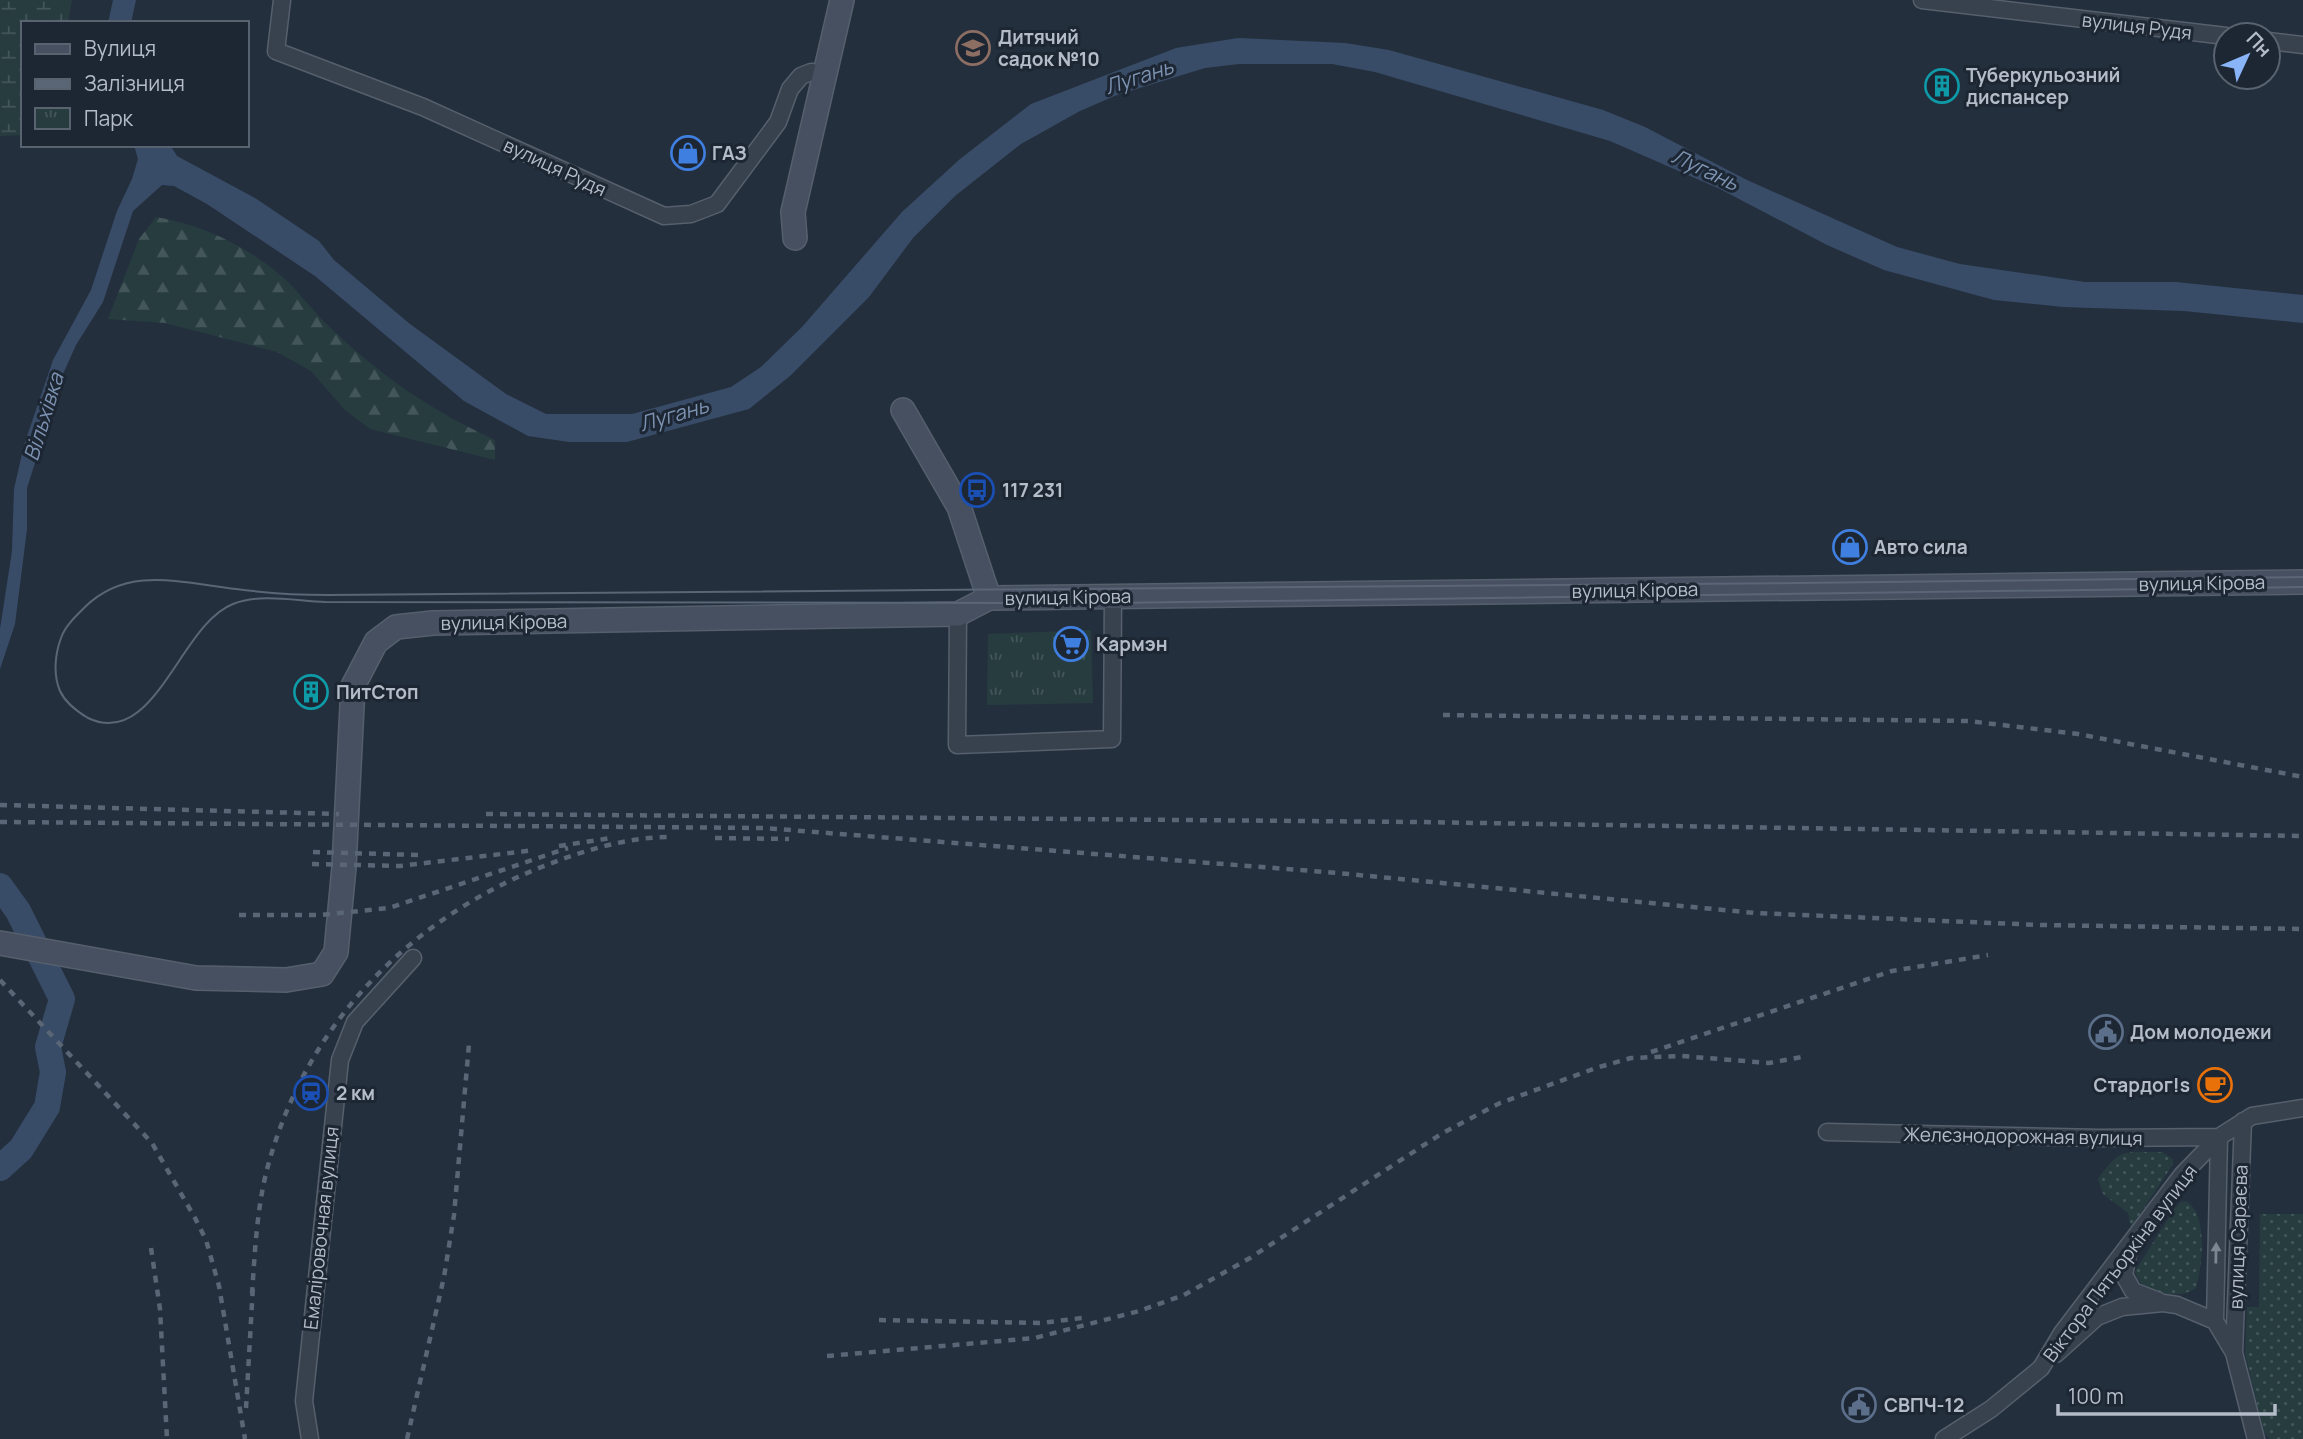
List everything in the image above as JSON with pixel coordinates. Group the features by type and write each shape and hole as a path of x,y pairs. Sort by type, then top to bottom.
{"street":[{"name":"вулиця Рудя","path":"282,0 276,51 423,107 664,216 691,214 717,204 778,122 790,89 801,76 811,72 825,74"},
{"path":"795,238 793,212 842,0"},
{"name":"вулиця Рудя","path":"1922,0 2212,34"},
{"path":"2282,43 2303,45"},
{"path":"903,410 958,507 989,598"},
{"name":"вулиця Кірова","path":"2,944 195,978 286,980 322,974 336,952 344,867 353,685 376,642 396,627 433,623 958,614 989,598 2303,582"},
{"path":"958,614 957,745 1112,739 1113,597"},
{"name":"Емаліровочная вулиця","path":"310,1439 304,1401 340,1060 355,1022 412,958"},
{"name":"Віктора Пятьоркіна вулиця","path":"1944,1439 1991,1409 2041,1368 2062,1333 2182,1175 2219,1138 2252,1116 2303,1108"},
{"name":"вулиця Сараєва","path":"2234,1353 2242,1121"},
{"name":"Желєзнодорожная вулиця","path":"1827,1132 2219,1138"},
{"path":"2219,1138 2215,1321 2234,1353 2256,1439"},
{"path":"2129,1247 2124,1275 2133,1291 2215,1321"},
{"path":"2041,1368 2097,1317 2122,1307 2163,1303"}],"green space":[{"path":"0,0 72,0 68,21 21,21 21,135 0,136"},
{"path":"156,217 212,233 263,262 292,286 330,328 392,380 451,418 495,440 495,460 370,429 345,410 311,371 277,352 165,323 108,319 139,239"},
{"path":"1091,630 1093,703 987,705 988,634"},
{"path":"2131,1152 2162,1152 2173,1159 2173,1164 2131,1228 2128,1213 2103,1194 2098,1179 2118,1156"},
{"path":"2186,1201 2198,1217 2201,1229 2200,1267 2196,1288 2170,1295 2144,1286 2135,1271 2175,1208 2180,1202"},
{"path":"2260,1214 2303,1214 2303,1439 2270,1439 2264,1432 2245,1354 2247,1307 2259,1307"}],"water":[{"path":"113,0 136,0 131,21 108,21"},
{"name":"Лугань","path":"1238,38 1345,43 1389,50 1603,110 1645,127 1747,180 1897,247 1960,264 2085,282 2176,282 2303,295 2303,323 2184,311 2063,307 1994,300 1884,270 1827,245 1720,189 1610,141 1375,72 1332,64 1239,64 1205,68 1117,95 1080,111 1021,144 955,196 913,238 869,297 790,376 749,409 627,442 569,442 528,436 464,401 315,276 207,204 174,186 162,185 133,211 103,302 76,345 63,374 27,488 27,529 15,624 0,669 0,629 12,551 14,489 24,445 53,360 91,290 117,211 132,179 138,159 135,147 171,147 177,156 255,198 319,241 334,260 410,324 506,394 546,414 632,414 731,387 761,367 802,327 902,212 960,159 1031,104 1176,48"}],"waterway":[{"name":"Вільхівка","path":"0,886 18,911 62,999 48,1047 53,1072 47,1107 21,1149 0,1168"}],"tram line":[{"path":"2303,577 576,595 294,594 156,580 119,586 102,594 85,607 63,634 57,651 56,671 62,695 72,706 88,718 111,723 131,716 149,701 214,616 233,604 267,598 325,602 1113,603 2303,587"}],"railway":[{"path":"1443,715 1968,721 2078,734 2303,777"},
{"path":"0,805 339,814"},
{"path":"486,814 1417,822 2303,836"},
{"path":"0,822 764,828 1338,873 1755,913 2040,925 2303,929"},
{"path":"252,1294 262,1194 269,1162 285,1114 332,1029 362,991 396,957 434,926 475,899 520,876 595,849 634,840 673,837"},
{"path":"559,846 611,838"},
{"path":"715,838 789,839"},
{"path":"239,915 320,915 389,908 568,848"},
{"path":"312,864 400,866 535,850"},
{"path":"313,852 418,855"},
{"path":"1651,1052 1892,971 1988,955"},
{"path":"0,980 152,1143 195,1218 206,1240 219,1286 245,1439"},
{"path":"407,1439 444,1277 454,1215 469,1044"},
{"path":"827,1356 1035,1338 1139,1311 1184,1295 1250,1258 1441,1134 1500,1103 1596,1068 1631,1058 1682,1056 1769,1063 1802,1057"},
{"path":"151,1248 160,1309 167,1439"},
{"path":"246,1408 253,1286"},
{"path":"879,1320 1041,1323 1082,1318"}],"place":[{"name":"Дитячий садок №10","path":"973,48"},
{"name":"Туберкульозний диспансер","path":"1942,86"},
{"name":"ГАЗ","path":"688,153"},
{"name":"117 231","path":"977,490"},
{"name":"Авто сила","path":"1850,547"},
{"name":"Кармэн","path":"1071,644"},
{"name":"ПитСтоп","path":"311,692"},
{"name":"Дом молодежи","path":"2106,1032"},
{"name":"Стардог!s","path":"2215,1085"},
{"name":"2 км","path":"311,1093"},
{"name":"СВПЧ-12","path":"1859,1405"}]}
